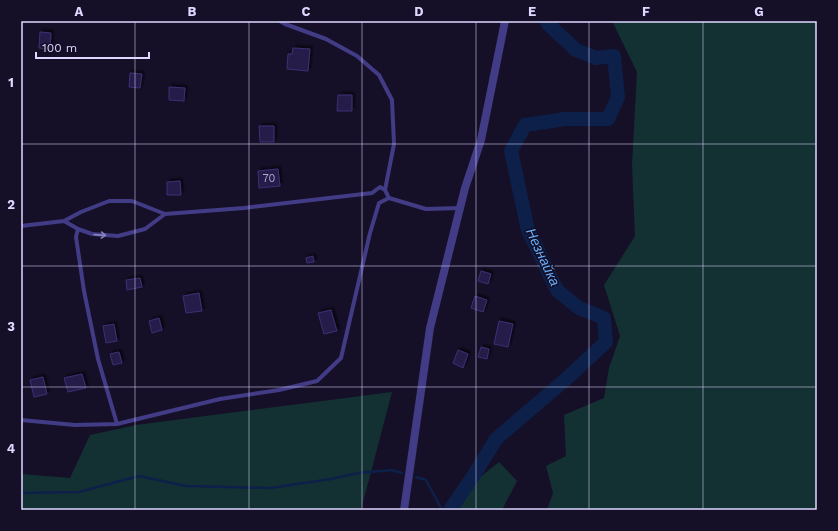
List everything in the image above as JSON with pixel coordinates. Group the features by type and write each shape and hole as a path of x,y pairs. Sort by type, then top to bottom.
{"street":[{"path":"404,510 430,328 465,188 481,140 505,21"}],"lane":[{"path":"280,21 326,39 357,56 379,75 392,100 394,144 385,190"},
{"path":"21,226 64,222 80,212 109,201 132,201 165,214 244,208 372,192 380,187 385,190 389,198"},
{"path":"21,420 75,425 117,424 220,399 280,390 317,381 341,358 372,226 379,203 389,198 426,209 460,208"},
{"path":"64,222 92,234 118,236 145,229 165,214"},
{"path":"78,229 76,237 83,283 98,359 117,424"}],"green space":[{"path":"612,21 817,21 817,510 547,510 553,493 546,466 566,456 564,415 604,398 609,368 620,336 604,285 635,236 632,165 637,72"},
{"path":"392,392 361,510 21,510 21,474 70,478 90,435 136,425"},
{"path":"499,462 517,481 502,510 454,510 479,478"}],"building":[{"path":"40,32 51,33 50,49 39,48"},
{"path":"293,48 310,49 308,71 287,69 288,54 292,54"},
{"path":"130,73 142,74 140,88 129,87"},
{"path":"169,87 185,88 184,101 169,100"},
{"path":"338,95 352,95 352,111 337,111"},
{"path":"259,126 274,126 274,142 260,142"},
{"path":"278,169 280,186 259,188 258,171"},
{"path":"180,181 181,195 167,195 167,182"},
{"path":"313,256 314,262 307,263 306,258"},
{"path":"481,271 491,274 488,284 478,281"},
{"path":"140,278 142,287 127,290 126,280"},
{"path":"199,293 202,311 186,313 183,296"},
{"path":"475,296 487,300 483,312 471,308"},
{"path":"331,310 337,331 324,334 318,313"},
{"path":"159,318 162,330 152,333 149,321"},
{"path":"499,321 513,324 508,347 494,344"},
{"path":"114,324 117,341 106,343 103,326"},
{"path":"481,347 489,349 487,359 478,357"},
{"path":"458,350 468,354 463,368 453,363"},
{"path":"119,352 122,363 113,365 110,354"},
{"path":"82,374 86,388 68,392 64,378"},
{"path":"43,377 47,394 34,397 30,380"}],"waterway":[{"name":"Незнайка","path":"450,510 496,439 564,381 606,342 604,318 579,308 557,290 528,230 511,151 525,125 565,119 608,119 618,97 614,56 596,58 576,50 548,24 547,21"},
{"path":"21,493 79,492 139,476 186,486 270,488 331,479 358,473 392,470 402,473"},
{"path":"416,477 426,480 442,510"}]}
